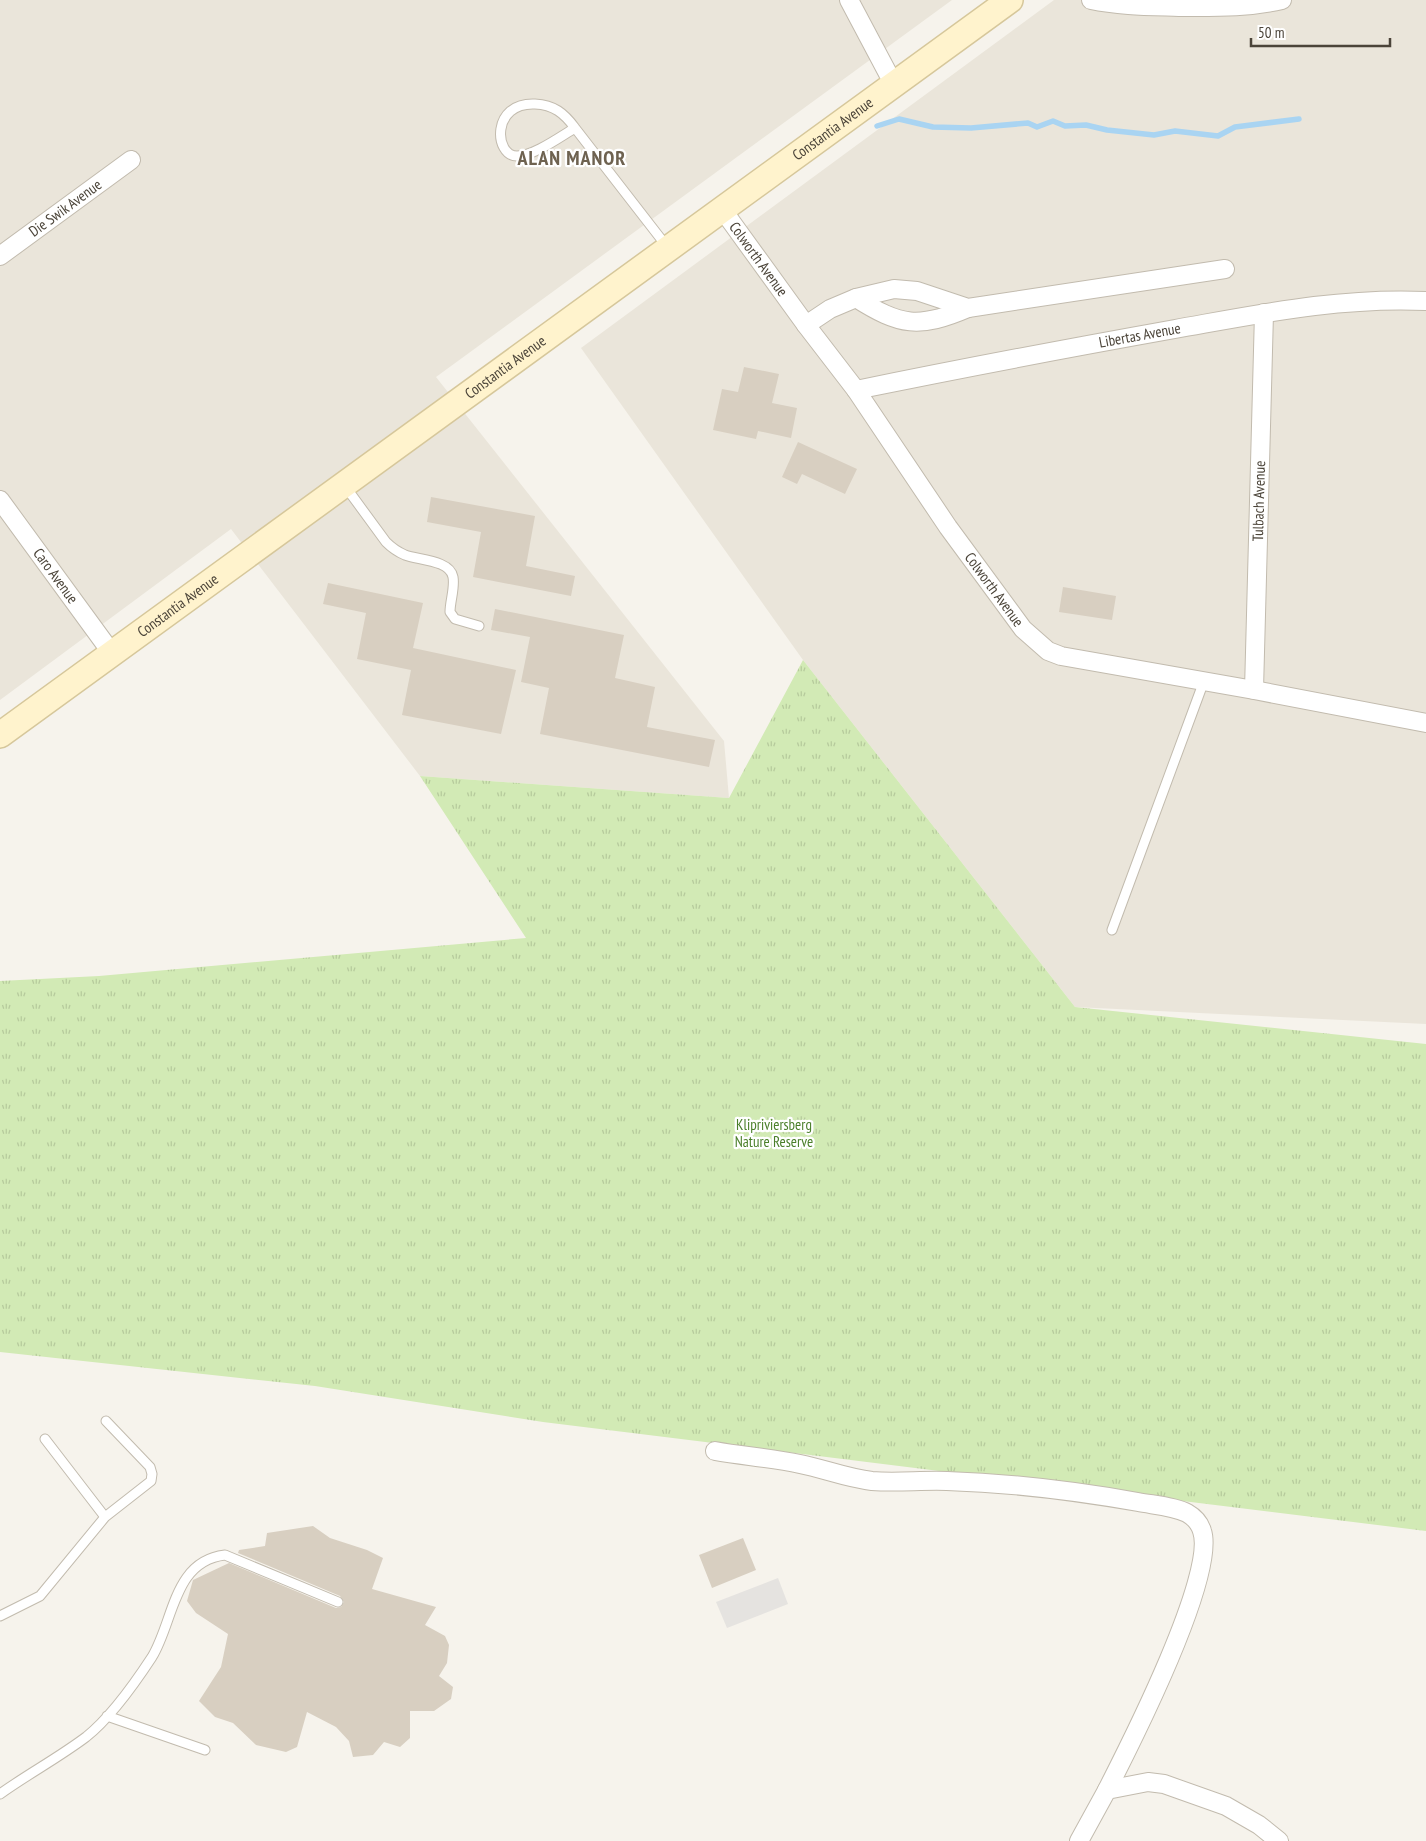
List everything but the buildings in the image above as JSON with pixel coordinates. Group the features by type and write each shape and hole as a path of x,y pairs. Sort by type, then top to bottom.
{"street":[{"path":"849,0 893,83"},
{"name":"Constantia Avenue","path":"0,734 893,83 1010,0"},
{"path":"1091,0 1134,6 1198,7 1254,6 1282,0"},
{"name":"Die Swik Avenue","path":"0,256 132,160"},
{"name":"Colworth Avenue","path":"722,209 806,325 856,390 948,527 1030,637 1048,651 1061,656 1426,723"},
{"path":"856,298 883,315 901,321 923,322 942,319 968,308 1225,269"},
{"path":"806,325 830,309 856,298 894,289 917,291 968,308"},
{"name":"Libertas Avenue","path":"856,390 1058,350 1264,313 1350,301 1380,299 1426,301"},
{"name":"Tulbach Avenue","path":"1254,690 1264,313"},
{"name":"Caro Avenue","path":"0,500 111,652"},
{"path":"715,1451 798,1463 836,1475 873,1481 975,1483 1120,1499 1188,1514 1198,1522 1203,1532 1204,1550 1202,1566 1190,1606 1161,1677 1107,1790 1080,1841"},
{"path":"1107,1790 1148,1782 1164,1784 1226,1806 1279,1841"}],"lane":[{"path":"575,128 530,153 518,156 511,155 506,151 500,131 506,115 512,108 522,104 545,104 564,113 668,248"},
{"path":"344,483 393,549 450,570 453,578 450,612 455,619 479,626"},
{"path":"1112,930 1204,681"},
{"path":"0,1616 34,1600 50,1587 105,1517 151,1480 150,1467 106,1421"},
{"path":"45,1439 105,1517"},
{"path":"0,1794 85,1737 108,1716 153,1656 189,1572 214,1556 225,1555 234,1558 338,1602"},
{"path":"108,1716 205,1750"}],"shaded area":[{"path":"0,0 952,0 436,377 724,741 729,798 420,776 231,529 0,700"},
{"path":"1054,0 1426,0 1426,1024 1075,1007 803,660 581,348"},
{"path":"778,1578 788,1604 727,1628 716,1602"}],"green space":[{"name":"Klipriviersberg Nature Reserve","path":"803,660 1075,1007 1426,1044 1426,1531 543,1422 315,1386 0,1352 0,981 99,976 526,938 420,776 729,798"}],"waterway":[{"path":"877,126 899,119 933,127 971,128 1028,123 1037,127 1053,121 1065,126 1086,125 1107,130 1154,135 1175,131 1218,136 1235,127 1299,119"}],"district":[{"name":"ALAN MANOR","path":"572,158"}]}
